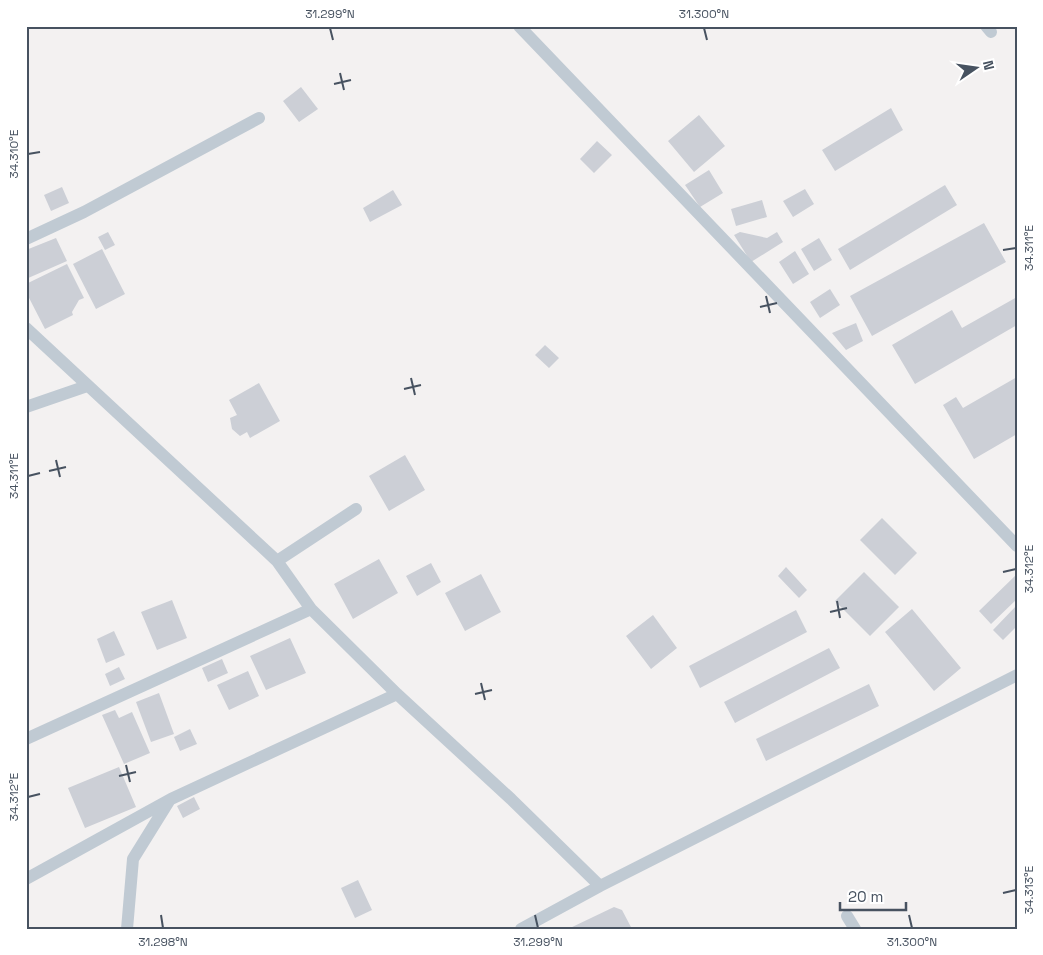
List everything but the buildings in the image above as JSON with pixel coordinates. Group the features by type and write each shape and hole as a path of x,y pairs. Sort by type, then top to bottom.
{"lane":[{"path":"519,26 1017,546"},
{"path":"26,239 84,212 259,118"},
{"path":"26,328 277,561 311,609 397,694 511,799 600,886"},
{"path":"26,407 87,386"},
{"path":"277,561 356,509"},
{"path":"26,739 311,609"},
{"path":"520,929 600,886 1017,675"},
{"path":"26,878 171,799 397,694"},
{"path":"127,929 133,859 171,799"},
{"path":"847,916 855,929"}]}
